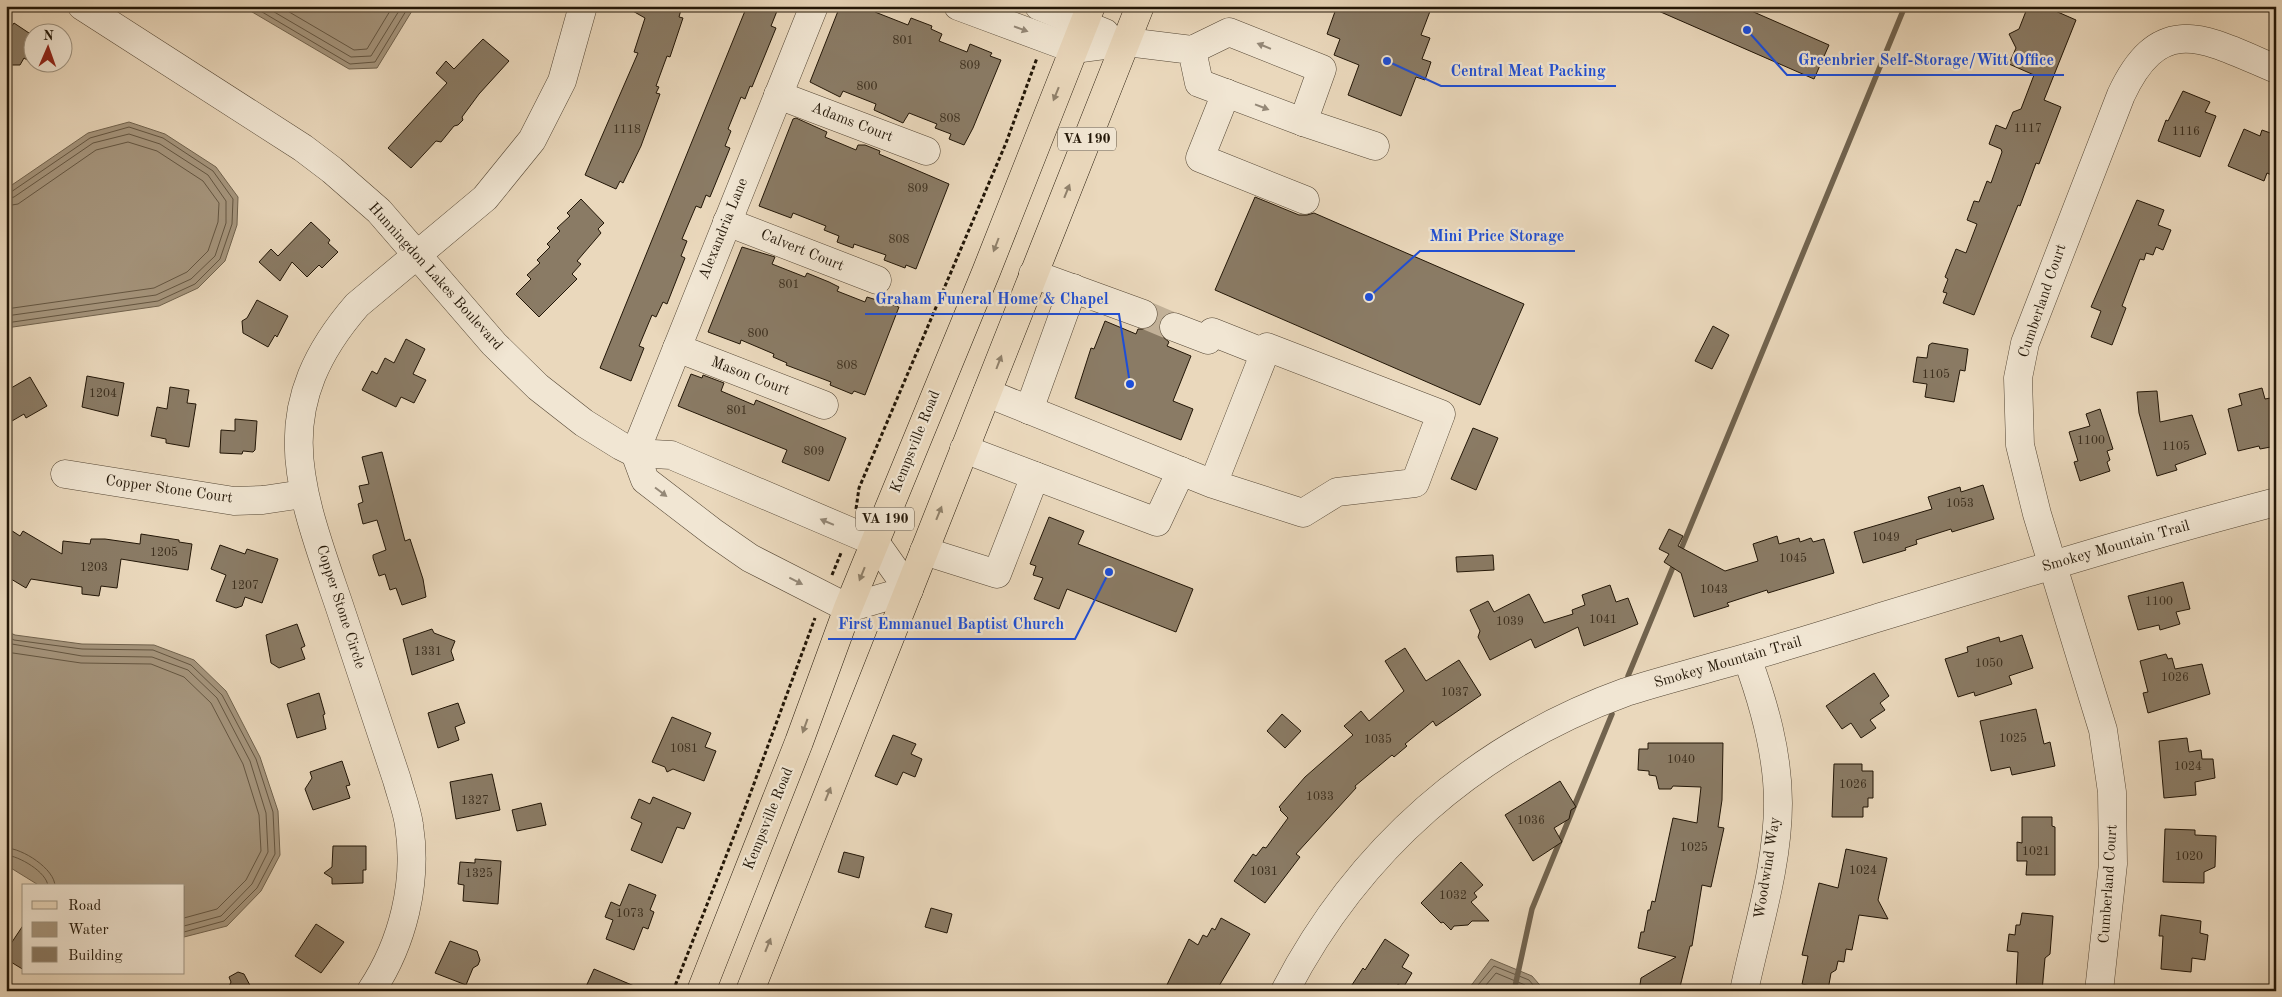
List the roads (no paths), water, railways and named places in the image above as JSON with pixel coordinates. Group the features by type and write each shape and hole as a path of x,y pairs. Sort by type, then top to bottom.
{"main road":[{"name":"VA 190","path":"750,991 1140,6"},
{"name":"Kempsville Road","path":"701,991 800,742 848,608 1088,15"}],"street":[{"name":"Hunningdon Lakes Boulevard","path":"82,6 303,148 332,170 379,211 494,344 538,388 584,423 635,453 671,455 875,542"},
{"name":"Copper Stone Circle","path":"371,991 397,943 408,901 412,858 409,825 398,780 303,494 298,443 300,418 313,370 338,326 357,305 485,198 532,140 562,81 583,6"},
{"name":"Alexandria Lane","path":"635,453 814,6"},
{"path":"1039,6 1088,15 1127,42"},
{"path":"967,8 1074,49 1127,42 1192,50 1229,32 1322,69 1303,122"},
{"name":"Cumberland Court","path":"2099,991 2113,864 2112,792 2103,730 2053,565 2020,445 2018,378 2025,343 2121,95 2139,62 2154,49 2171,41 2199,38 2276,69"},
{"path":"1192,50 1199,84 1375,146"},
{"path":"1226,93 1200,158 1305,200"},
{"name":"Adams Court","path":"778,95 926,150"},
{"name":"Calvert Court","path":"728,222 877,280"},
{"path":"1034,274 1144,314"},
{"path":"1029,410 1073,288"},
{"path":"1174,326 1208,340 1212,332 1265,353"},
{"path":"987,393 1213,484 1303,513 1338,492 1415,483 1441,414 1267,347 1213,484"},
{"name":"Mason Court","path":"677,348 824,405"},
{"path":"964,449 1157,522 1181,471"},
{"path":"635,453 645,480 714,533 750,558 848,608 909,590 875,542"},
{"name":"Copper Stone Court","path":"65,474 234,501 263,500 303,494"},
{"path":"924,551 997,574 1035,476"},
{"name":"Smokey Mountain Trail","path":"1286,991 1326,920 1356,880 1398,834 1436,799 1478,767 1540,730 1626,692 1747,658 2053,565 2276,502"},
{"name":"Woodwind Way","path":"1744,991 1773,853 1778,802 1772,738 1747,658"}],"water":[{"path":"242,6 415,6 377,68 349,69"},
{"path":"129,122 165,134 216,167 238,197 237,225 225,261 198,288 159,306 6,328 6,189 88,133"},
{"path":"6,631 15,635 82,644 154,645 194,660 226,691 260,757 278,811 280,855 261,891 227,926 185,937 185,884 37,884 6,865"},
{"path":"1491,959 1532,976 1545,991 1467,991"}],"waterway":[{"path":"1679,554 1905,6"},
{"path":"1628,676 1675,562"},
{"path":"1514,991 1532,909 1612,714"}],"tunnel":[{"path":"1143,314 1174,327"}],"place":[{"name":"Greenbrier Self-Storage/Witt Office","path":"1747,30"},
{"name":"Central Meat Packing","path":"1387,61"},
{"name":"Mini Price Storage","path":"1369,297"},
{"name":"Graham Funeral Home & Chapel","path":"1130,384"},
{"name":"First Emmanuel Baptist Church","path":"1109,572"}]}
